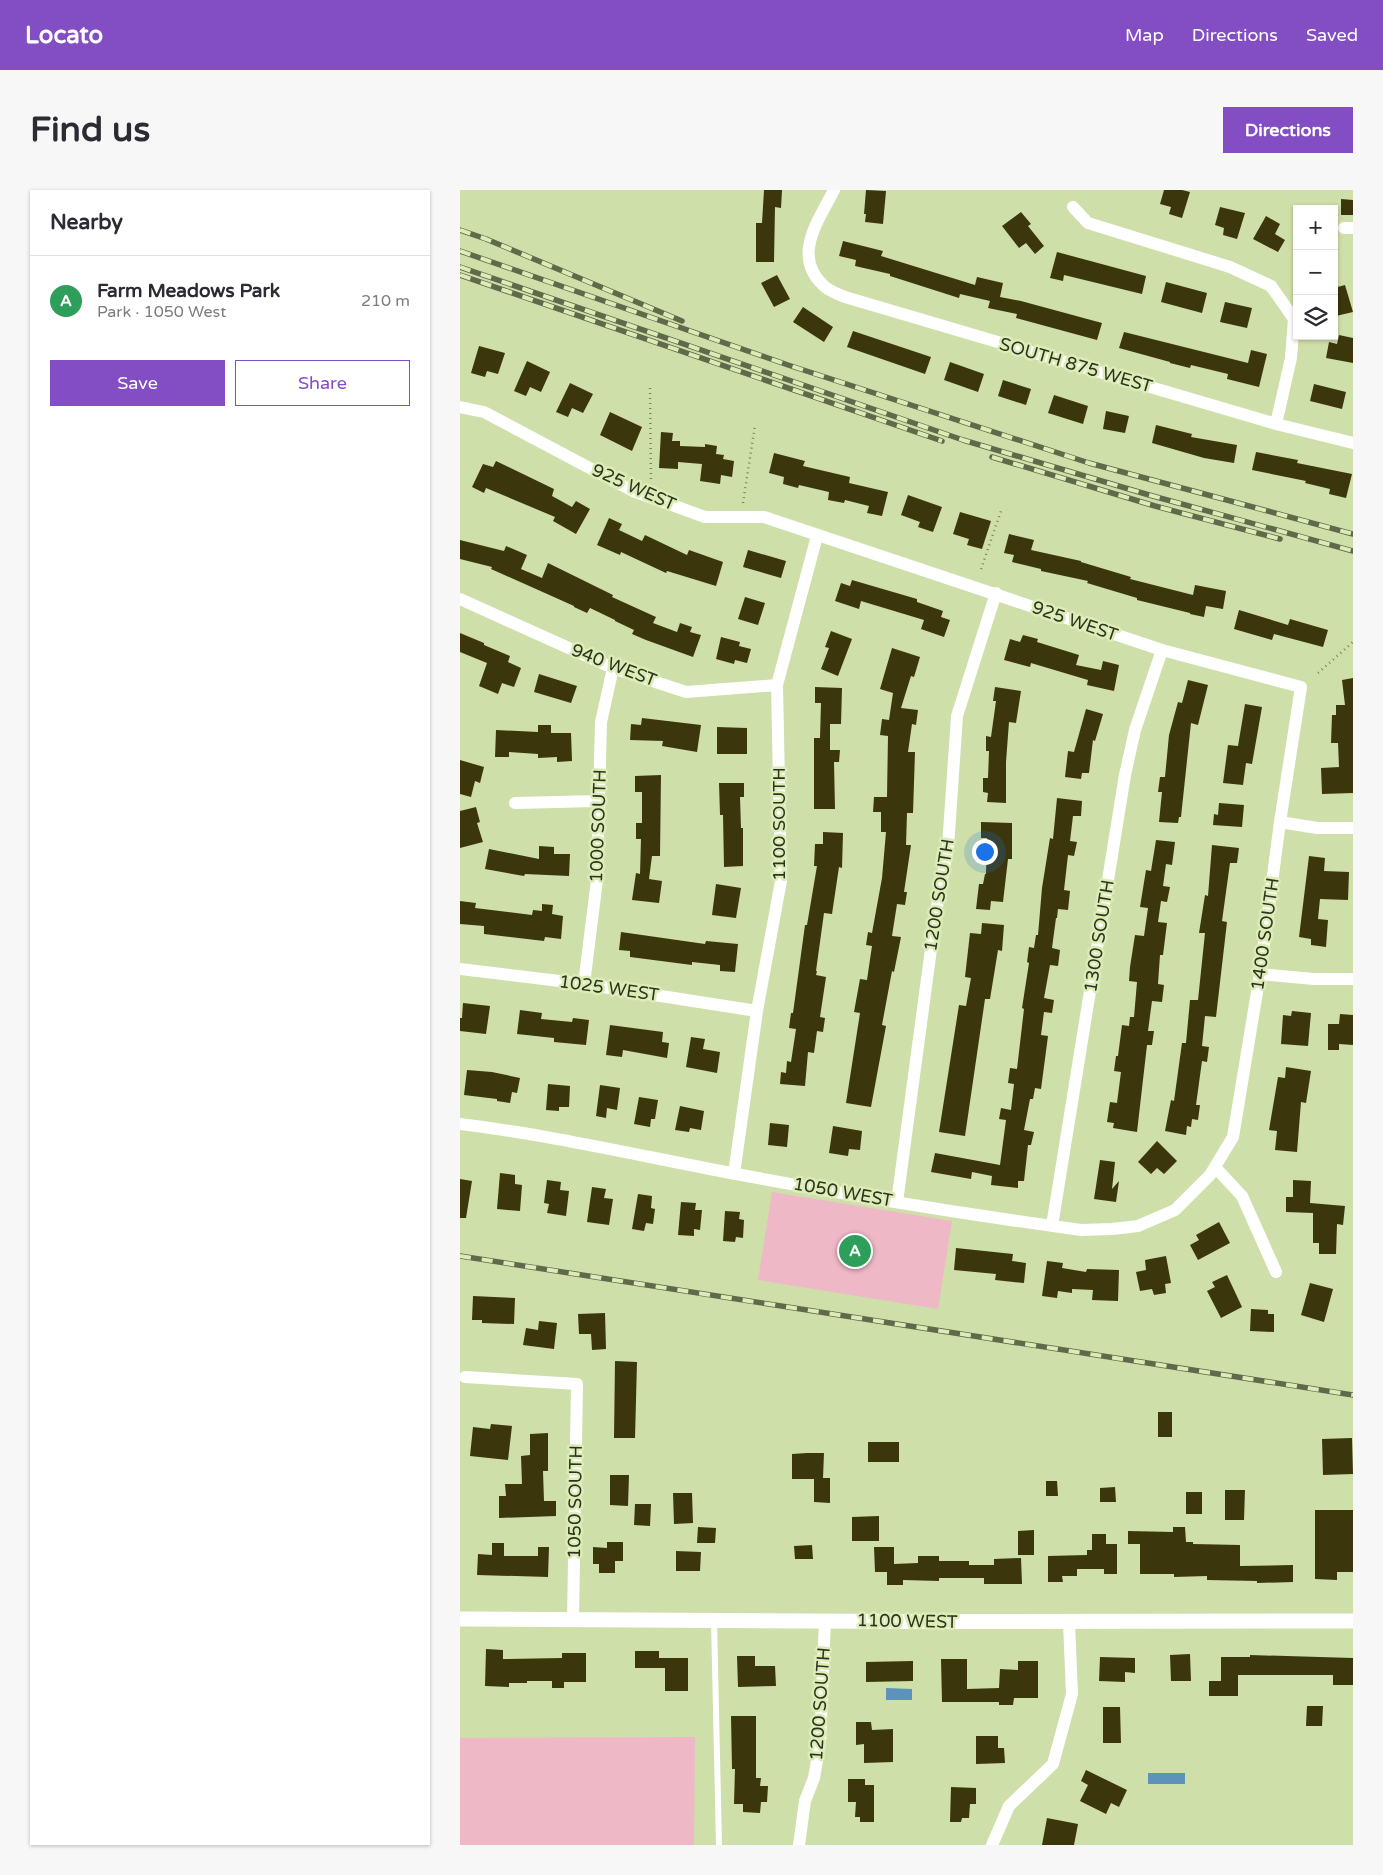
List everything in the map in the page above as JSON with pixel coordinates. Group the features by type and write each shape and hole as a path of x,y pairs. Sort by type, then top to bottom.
{"street":[{"name":"SOUTH 875 WEST","path":"834,190 810,237 808,249 810,267 824,286 845,297 1276,424 1353,444"},
{"path":"1073,207 1088,223 1230,268 1271,286 1294,319 1291,358 1276,424"},
{"name":"925 WEST","path":"460,407 484,412 633,491 705,517 764,517 1162,650 1301,688"},
{"name":"1100 SOUTH","path":"734,1174 757,1011 781,881 777,685 817,536"},
{"name":"1200 SOUTH","path":"897,1202 936,912 948,847 957,716 996,594"},
{"name":"940 WEST","path":"460,599 612,668 686,692 777,685"},
{"name":"1300 SOUTH","path":"1052,1226 1125,775 1135,730 1162,650"},
{"name":"1000 SOUTH","path":"584,984 597,880 601,722 612,668"},
{"name":"1400 SOUTH","path":"1212,1171 1233,1137 1260,974 1280,822 1301,688"},
{"path":"515,803 598,801"},
{"path":"1280,822 1316,828 1353,828"},
{"name":"1025 WEST","path":"460,969 584,984 757,1011"},
{"path":"1260,974 1314,979 1353,979"},
{"name":"1050 WEST","path":"460,1124 506,1130 734,1174 897,1202 1081,1230 1112,1230 1138,1226 1175,1210 1212,1171"},
{"path":"1212,1171 1242,1196 1276,1272"},
{"name":"1050 SOUTH","path":"465,1377 577,1384 573,1620"},
{"name":"1100 WEST","path":"460,1619 1069,1623 1353,1621"},
{"name":"1200 SOUTH","path":"799,1845 805,1801 814,1778 820,1743 825,1620"},
{"path":"992,1845 1009,1806 1053,1764 1072,1694 1069,1623"}],"lane":[{"path":"714,1620 719,1845"}],"path":[{"path":"650,388 651,481"},
{"path":"743,504 754,425"},
{"path":"981,569 1001,510"},
{"path":"1318,673 1353,642"}],"shaded area":[{"path":"772,1192 952,1221 938,1309 758,1280"},
{"path":"695,1737 694,1845 460,1845 460,1738"}],"water":[{"path":"886,1688 912,1689 912,1700 886,1700"},
{"path":"1148,1773 1185,1773 1185,1784 1148,1784"}],"building":[{"path":"764,190 782,190 781,208 775,207 774,262 756,262 756,223 762,223"},
{"path":"866,190 886,191 883,224 865,222"},
{"path":"1164,190 1190,192 1182,218 1169,214 1171,207 1160,204"},
{"path":"1341,199 1353,200 1353,215 1341,215"},
{"path":"1220,207 1245,213 1237,239 1223,235 1224,228 1215,225"},
{"path":"1021,212 1031,224 1028,226 1044,246 1035,254 1026,243 1019,248 1002,226"},
{"path":"1266,216 1280,224 1275,234 1285,240 1278,252 1253,239"},
{"path":"843,241 883,251 881,256 975,285 977,277 1003,283 1000,297 1102,323 1097,340 1016,318 1017,314 988,308 990,301 960,294 959,298 890,276 890,274 855,266 856,260 839,256"},
{"path":"1057,252 1146,276 1142,294 1064,275 1063,281 1050,278"},
{"path":"777,275 790,299 774,307 761,283"},
{"path":"1166,282 1207,293 1202,313 1161,302"},
{"path":"1345,285 1353,312 1338,316 1338,287"},
{"path":"1225,302 1252,308 1247,328 1220,322"},
{"path":"803,307 833,327 824,342 793,322"},
{"path":"853,331 931,357 925,374 847,347"},
{"path":"1124,332 1248,363 1251,350 1267,354 1259,387 1227,379 1228,374 1191,365 1190,368 1119,348"},
{"path":"1339,335 1353,338 1353,363 1326,358 1329,342 1337,344"},
{"path":"479,346 505,353 498,374 487,371 485,377 471,373"},
{"path":"527,361 550,372 541,392 530,387 526,396 514,391"},
{"path":"950,362 984,374 978,392 944,380"},
{"path":"1003,380 1031,389 1026,405 998,396"},
{"path":"570,383 593,394 583,413 572,408 568,417 556,412"},
{"path":"1314,384 1346,392 1342,409 1310,401"},
{"path":"1054,395 1088,406 1083,424 1048,413"},
{"path":"1106,411 1129,416 1125,433 1103,429"},
{"path":"610,412 642,427 632,451 600,435"},
{"path":"1156,425 1192,434 1191,437 1237,445 1234,463 1204,458 1152,443"},
{"path":"661,432 673,433 672,441 680,441 680,446 705,447 705,444 717,446 716,454 724,455 723,459 734,461 732,477 721,475 720,484 700,481 702,464 678,462 678,469 659,468"},
{"path":"1256,452 1298,460 1297,463 1352,474 1346,498 1329,494 1330,489 1305,483 1306,481 1252,470"},
{"path":"774,453 805,461 803,466 850,477 849,483 888,492 882,516 867,513 869,506 845,500 844,503 828,500 829,492 799,485 798,488 783,484 784,477 769,473"},
{"path":"496,461 554,489 552,496 572,507 576,501 590,509 576,534 553,521 555,517 486,488 484,493 472,487 483,464 493,467"},
{"path":"908,495 942,507 933,532 918,527 920,522 901,515"},
{"path":"960,512 991,521 982,549 967,545 969,539 953,534"},
{"path":"609,518 622,524 619,530 642,541 645,535 687,555 689,550 723,562 716,586 667,571 666,573 621,552 620,555 597,545"},
{"path":"1009,534 1034,540 1031,550 1081,561 1131,577 1130,579 1193,595 1195,585 1226,591 1223,609 1206,606 1204,617 1190,614 1137,600 1137,598 1087,583 1088,581 1041,571 1041,569 1012,562 1014,555 1004,553"},
{"path":"460,540 504,551 506,546 527,555 521,569 542,578 548,563 613,595 612,597 656,617 653,623 677,632 680,623 692,627 690,632 701,635 693,657 632,634 634,630 590,608 587,613 491,569 492,567 460,559"},
{"path":"748,550 786,561 781,578 743,567"},
{"path":"852,580 917,599 917,602 943,611 941,617 950,620 944,637 921,629 924,620 861,601 859,609 835,601 841,583 850,586"},
{"path":"745,597 765,603 758,625 738,619"},
{"path":"1239,610 1288,625 1290,619 1328,630 1323,647 1274,634 1272,640 1234,629"},
{"path":"831,631 852,639 838,676 821,669 829,648 825,647"},
{"path":"460,633 510,656 508,662 521,668 514,687 502,683 498,694 479,686 487,663 460,652"},
{"path":"1023,635 1038,639 1037,642 1079,655 1076,665 1101,670 1103,661 1119,665 1114,691 1087,685 1088,680 1031,663 1030,667 1004,660 1010,639 1020,642"},
{"path":"721,637 740,642 739,646 751,649 747,663 735,660 734,664 716,659"},
{"path":"892,648 920,657 914,677 911,676 901,708 918,710 916,725 912,724 908,752 915,752 913,813 907,813 906,845 911,845 904,892 907,892 905,905 897,904 892,936 901,937 894,972 892,971 882,1025 886,1026 871,1107 846,1103 860,1013 854,1012 860,979 867,980 872,946 866,945 868,932 872,933 882,878 886,832 881,832 881,812 873,812 874,797 887,797 888,736 880,735 882,719 889,720 893,693 880,689"},
{"path":"539,674 577,686 571,703 534,692"},
{"path":"1353,678 1353,793 1322,794 1321,768 1339,767 1338,743 1331,743 1332,715 1336,715 1336,705 1345,705 1342,680"},
{"path":"1188,680 1208,685 1198,725 1191,723 1181,817 1179,817 1178,823 1159,822 1162,792 1158,792 1160,777 1165,777 1169,735 1178,702 1182,703"},
{"path":"815,687 842,688 841,724 830,724 830,750 840,750 839,762 834,762 835,809 814,809 814,738 820,738 821,703 815,703"},
{"path":"995,687 1021,691 1016,723 1009,722 1006,762 1006,803 987,802 988,793 983,792 983,778 988,778 989,751 986,751 986,736 991,737 996,701 993,701"},
{"path":"1245,704 1262,707 1252,764 1246,763 1243,785 1223,783 1228,745 1238,746"},
{"path":"1086,709 1103,714 1095,741 1093,740 1089,773 1082,773 1081,779 1065,777 1068,751 1074,752"},
{"path":"642,718 701,725 697,752 662,746 663,741 630,740 631,724 641,725"},
{"path":"538,725 551,725 551,733 571,733 572,761 557,762 557,757 538,758 538,754 509,752 509,757 495,757 496,730 538,732"},
{"path":"717,727 747,728 747,754 717,754"},
{"path":"460,760 484,767 480,783 475,781 471,797 460,794"},
{"path":"661,775 660,856 652,856 649,879 662,881 659,903 632,900 636,873 640,874 641,839 636,839 636,823 642,823 642,792 635,792 635,776"},
{"path":"719,783 744,783 744,797 740,797 741,828 743,828 743,866 724,867 723,815 720,815"},
{"path":"1057,798 1082,801 1081,816 1073,816 1070,841 1077,842 1074,856 1068,855 1064,890 1070,891 1068,910 1058,909 1056,918 1052,948 1060,950 1058,966 1050,965 1044,998 1054,1000 1052,1013 1044,1012 1041,1035 1048,1036 1041,1089 1035,1088 1033,1099 1030,1099 1024,1130 1034,1132 1031,1145 1028,1145 1024,1181 1018,1181 1018,1188 991,1185 992,1176 972,1172 971,1179 931,1172 935,1153 1000,1165 1006,1120 999,1119 1001,1108 1011,1110 1014,1084 1008,1083 1010,1068 1017,1069 1024,1009 1022,1008 1029,963 1027,962 1029,947 1034,948 1036,935 1038,935 1042,888 1050,838 1053,839"},
{"path":"1219,803 1244,805 1242,827 1213,825 1214,814 1218,815"},
{"path":"476,807 480,822 477,823 483,842 460,848 460,811"},
{"path":"981,822 1012,823 1012,859 1008,859 1003,902 991,901 990,910 976,909 979,884 983,884 986,874 987,838 981,838"},
{"path":"823,832 843,833 842,868 839,867 832,914 824,913 816,971 816,975 826,977 820,1017 825,1018 823,1032 817,1031 814,1053 808,1052 805,1086 780,1084 781,1072 786,1073 787,1061 791,1062 796,1029 789,1028 791,1013 793,1013 805,925 807,925 817,866 814,866 815,844 823,844"},
{"path":"1156,840 1175,842 1172,865 1166,864 1163,886 1170,887 1167,902 1161,901 1158,922 1167,923 1163,955 1160,955 1158,984 1164,985 1162,1002 1152,1001 1148,1031 1154,1031 1152,1045 1147,1045 1137,1132 1113,1128 1114,1123 1107,1122 1110,1102 1117,1103 1121,1072 1114,1071 1122,1025 1129,1026 1130,1017 1134,1017 1137,982 1129,981 1130,967 1135,935 1144,936 1148,908 1140,907 1146,870 1151,871"},
{"path":"1212,845 1239,848 1237,863 1230,863 1222,921 1227,922 1216,1017 1205,1016 1202,1046 1209,1047 1207,1062 1202,1061 1196,1105 1200,1105 1198,1120 1192,1119 1191,1127 1187,1126 1186,1135 1165,1131 1171,1100 1174,1101 1182,1043 1186,1043 1190,1000 1198,1000 1205,933 1199,933 1205,895 1208,896"},
{"path":"539,846 554,847 554,854 570,854 569,876 525,874 524,876 485,869 489,849 539,859"},
{"path":"1309,856 1325,858 1324,871 1349,872 1348,900 1320,899 1318,919 1328,920 1326,947 1311,945 1311,939 1299,937"},
{"path":"716,884 741,888 736,918 712,915"},
{"path":"460,901 476,903 475,908 532,915 533,910 542,911 542,904 553,905 552,914 563,916 561,939 545,937 544,941 484,934 484,926 460,924"},
{"path":"982,923 1004,925 1002,951 998,950 990,999 985,999 965,1136 939,1132 959,1005 966,1006 971,978 965,977 970,933 981,934"},
{"path":"621,932 705,944 706,941 738,944 735,972 720,971 720,965 692,962 692,965 630,957 630,951 619,950"},
{"path":"463,1003 490,1006 486,1034 460,1031"},
{"path":"520,1010 542,1013 541,1019 572,1022 573,1018 589,1020 586,1045 554,1042 554,1038 517,1034"},
{"path":"1292,1011 1311,1013 1308,1046 1281,1044 1283,1015 1291,1016"},
{"path":"1340,1014 1353,1015 1353,1045 1339,1044 1339,1050 1328,1050 1328,1024 1339,1024"},
{"path":"610,1025 663,1032 662,1042 669,1043 667,1058 623,1050 622,1057 606,1055"},
{"path":"691,1037 705,1039 703,1049 720,1052 717,1073 686,1067"},
{"path":"1286,1067 1311,1071 1306,1103 1301,1102 1297,1152 1275,1150 1277,1131 1269,1130 1278,1077 1285,1078"},
{"path":"467,1070 492,1072 520,1078 517,1093 512,1092 510,1103 497,1101 497,1099 464,1095"},
{"path":"548,1084 570,1086 569,1107 559,1107 559,1111 546,1110"},
{"path":"600,1085 620,1088 617,1110 607,1108 606,1118 596,1116"},
{"path":"639,1097 658,1100 655,1119 651,1119 650,1127 634,1124"},
{"path":"680,1106 704,1111 701,1130 690,1128 689,1132 675,1130"},
{"path":"770,1123 789,1125 787,1147 768,1145"},
{"path":"833,1126 862,1131 860,1150 849,1149 848,1156 829,1153"},
{"path":"1157,1141 1177,1161 1164,1174 1157,1168 1151,1174 1138,1162"},
{"path":"1100,1160 1115,1162 1112,1189 1119,1181 1116,1202 1094,1199"},
{"path":"500,1173 515,1175 515,1184 522,1185 520,1211 497,1209"},
{"path":"460,1179 472,1181 466,1218 460,1218"},
{"path":"547,1180 561,1182 560,1190 569,1191 566,1216 547,1213 549,1204 544,1203"},
{"path":"1293,1180 1311,1181 1310,1203 1345,1206 1343,1225 1337,1224 1336,1254 1319,1254 1319,1243 1313,1243 1313,1213 1286,1212 1286,1197 1293,1197"},
{"path":"592,1187 606,1189 604,1198 613,1199 609,1225 587,1222"},
{"path":"638,1194 652,1196 651,1208 655,1209 653,1224 646,1223 644,1231 632,1229"},
{"path":"681,1202 696,1203 695,1210 702,1210 700,1230 694,1229 694,1236 678,1235"},
{"path":"725,1211 740,1212 739,1219 744,1220 743,1238 736,1237 735,1242 723,1241"},
{"path":"1219,1222 1230,1243 1198,1260 1190,1245 1199,1240 1196,1235"},
{"path":"956,1248 1013,1254 1012,1261 1026,1263 1024,1283 995,1280 996,1274 954,1270"},
{"path":"1166,1256 1171,1283 1165,1284 1166,1293 1154,1295 1152,1289 1140,1291 1136,1272 1146,1270 1145,1260"},
{"path":"1047,1261 1063,1263 1062,1268 1086,1272 1087,1269 1119,1270 1118,1301 1092,1300 1093,1290 1072,1289 1072,1293 1058,1291 1057,1298 1042,1296"},
{"path":"1227,1275 1242,1307 1221,1318 1207,1291 1215,1287 1212,1282"},
{"path":"1310,1283 1333,1289 1324,1322 1301,1315"},
{"path":"473,1296 515,1298 514,1324 482,1323 482,1320 472,1320"},
{"path":"1251,1309 1268,1310 1268,1314 1274,1314 1274,1332 1250,1331"},
{"path":"605,1313 606,1349 592,1350 591,1334 579,1334 578,1314"},
{"path":"539,1321 557,1323 554,1349 523,1345 526,1328 538,1330"},
{"path":"615,1361 637,1362 635,1438 614,1438"},
{"path":"1158,1412 1172,1412 1172,1437 1158,1437"},
{"path":"491,1424 512,1426 508,1460 470,1456 473,1427 490,1429"},
{"path":"548,1433 548,1471 543,1471 544,1501 556,1501 556,1516 499,1518 499,1496 506,1496 505,1484 522,1484 521,1456 530,1455 530,1434"},
{"path":"1352,1438 1353,1474 1323,1475 1322,1439"},
{"path":"868,1442 899,1442 899,1462 868,1462"},
{"path":"824,1453 823,1478 830,1478 830,1503 814,1502 814,1479 792,1479 792,1454"},
{"path":"610,1475 629,1475 628,1506 610,1505"},
{"path":"1046,1481 1057,1481 1058,1496 1046,1496"},
{"path":"1115,1487 1116,1502 1100,1502 1100,1488"},
{"path":"1225,1490 1245,1490 1244,1520 1225,1520"},
{"path":"1186,1492 1202,1492 1202,1514 1186,1514"},
{"path":"673,1493 692,1493 693,1523 674,1524"},
{"path":"635,1504 651,1504 650,1526 634,1525"},
{"path":"1315,1510 1353,1510 1353,1572 1337,1572 1337,1580 1315,1579"},
{"path":"879,1516 879,1541 852,1541 852,1517"},
{"path":"698,1527 716,1528 715,1543 697,1543"},
{"path":"1173,1527 1185,1527 1186,1542 1193,1542 1193,1544 1240,1545 1240,1566 1293,1565 1293,1582 1257,1583 1257,1581 1207,1580 1207,1576 1174,1577 1174,1574 1140,1574 1140,1544 1128,1544 1128,1531 1173,1532"},
{"path":"1034,1530 1034,1555 1018,1555 1018,1531"},
{"path":"1092,1534 1106,1534 1106,1544 1117,1544 1117,1574 1104,1574 1104,1569 1077,1569 1077,1576 1062,1576 1063,1582 1048,1582 1048,1556 1087,1555 1087,1550 1092,1550"},
{"path":"607,1542 623,1542 623,1561 615,1561 615,1573 599,1573 599,1564 593,1564 593,1547 607,1548"},
{"path":"492,1543 504,1543 504,1556 538,1556 538,1547 549,1547 548,1577 477,1575 478,1554 492,1555"},
{"path":"812,1545 813,1559 795,1559 794,1546"},
{"path":"874,1547 894,1547 894,1564 918,1563 918,1556 939,1556 939,1561 969,1561 969,1565 994,1565 994,1559 1021,1558 1022,1584 984,1584 984,1578 939,1578 939,1581 903,1580 903,1585 887,1585 887,1572 875,1572"},
{"path":"676,1551 701,1552 700,1571 676,1571"},
{"path":"486,1649 503,1650 503,1659 562,1658 562,1653 586,1653 586,1682 564,1682 564,1688 552,1688 552,1681 509,1683 509,1687 485,1686"},
{"path":"635,1651 659,1651 659,1658 688,1658 688,1691 665,1691 665,1668 635,1668"},
{"path":"1190,1654 1191,1681 1171,1681 1170,1655"},
{"path":"1250,1655 1353,1658 1353,1685 1333,1685 1333,1675 1238,1675 1238,1696 1209,1696 1209,1681 1221,1681 1221,1657 1250,1657"},
{"path":"737,1656 755,1656 755,1666 775,1666 776,1686 738,1687"},
{"path":"1100,1657 1135,1658 1135,1673 1125,1672 1125,1682 1099,1681"},
{"path":"941,1659 967,1659 967,1689 999,1688 1000,1669 1018,1670 1018,1661 1038,1661 1038,1698 1014,1698 1013,1705 999,1705 999,1702 942,1702"},
{"path":"913,1661 913,1681 866,1682 866,1662"},
{"path":"1307,1706 1323,1706 1322,1726 1306,1726"},
{"path":"1103,1707 1120,1707 1121,1743 1103,1743"},
{"path":"731,1716 756,1716 756,1778 761,1778 760,1786 768,1786 767,1802 761,1802 760,1813 743,1812 743,1804 734,1804 735,1769 732,1769"},
{"path":"856,1722 871,1722 872,1730 893,1729 893,1762 864,1763 864,1744 856,1745"},
{"path":"976,1736 998,1736 998,1748 1004,1748 1005,1763 976,1764"},
{"path":"1086,1770 1127,1790 1119,1807 1111,1803 1106,1814 1080,1801 1088,1785 1081,1781"},
{"path":"848,1779 865,1779 865,1785 874,1785 874,1822 860,1822 860,1817 855,1817 856,1802 848,1802"},
{"path":"951,1787 976,1788 976,1804 970,1804 969,1818 962,1818 961,1822 950,1822"},
{"path":"1047,1818 1078,1824 1074,1845 1042,1845"}],"railway":[{"path":"460,230 486,239 682,321"},
{"path":"460,251 788,365 1089,463 1353,534"},
{"path":"460,267 963,440 1149,495 1353,551"},
{"path":"460,275 942,441"},
{"path":"992,457 1155,506 1280,539"},
{"path":"460,1256 1353,1395"}],"place":[{"name":"Farm Meadows Park","path":"855,1251"}]}
